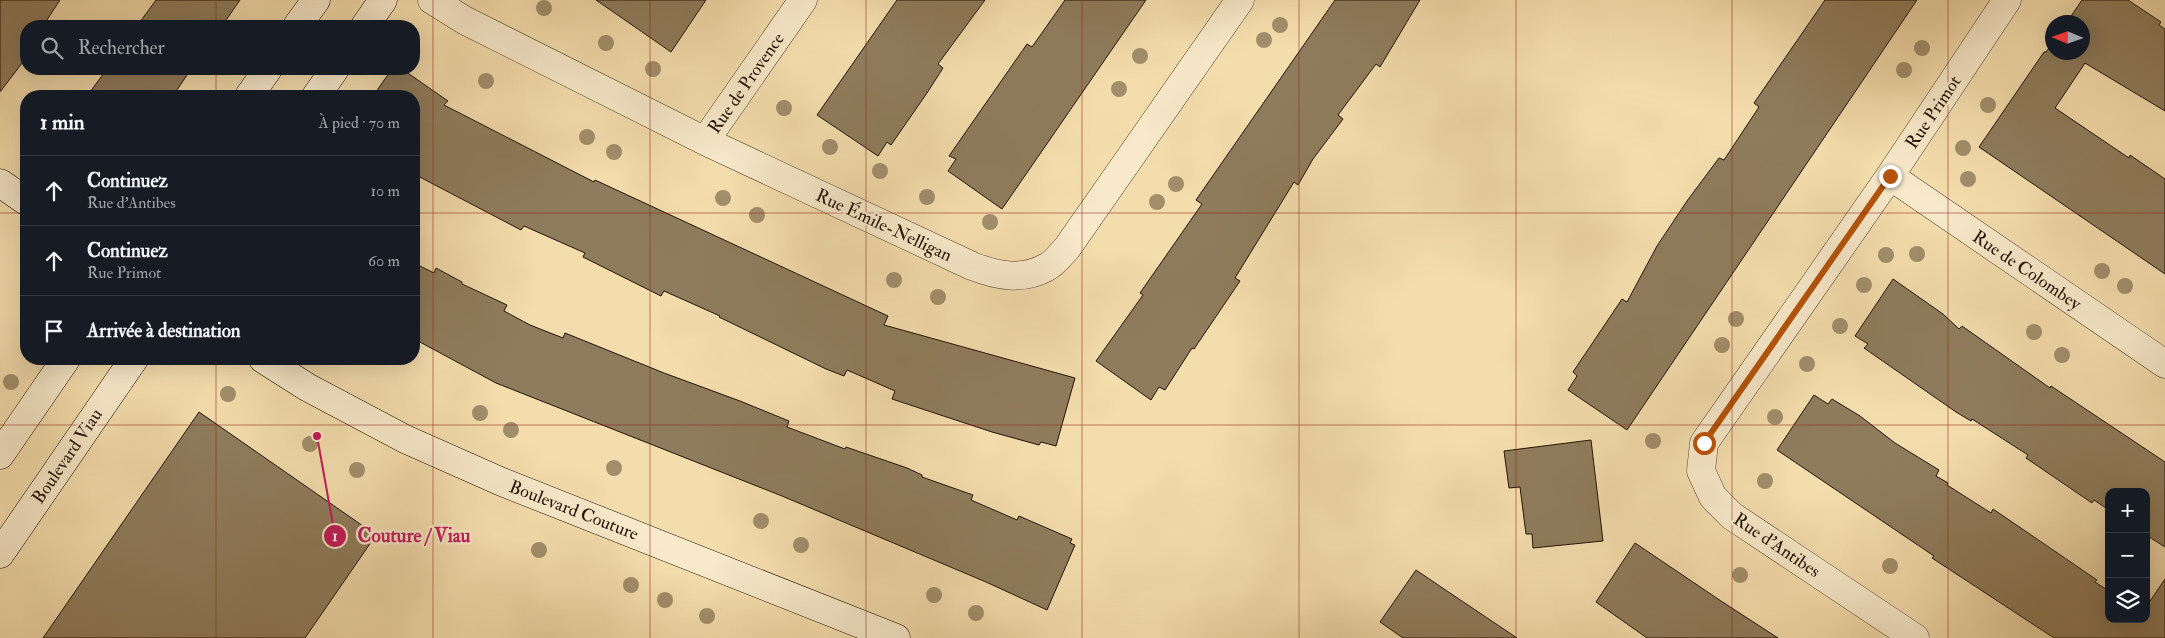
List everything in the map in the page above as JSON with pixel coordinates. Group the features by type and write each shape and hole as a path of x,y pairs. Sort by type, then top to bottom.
{"street":[{"path":"301,20 316,0"},
{"path":"369,20 383,0"},
{"name":"Rue Émile-Nelligan","path":"432,0 464,20 706,141 972,266 997,275 1021,276 1048,267 1067,248 1240,0"},
{"name":"Rue de Provence","path":"706,141 803,0"},
{"name":"Rue Primot","path":"1720,420 1890,176 2007,0"},
{"path":"253,90 264,75"},
{"path":"320,90 331,75"},
{"name":"Rue de Colombey","path":"1890,176 2165,364"},
{"path":"0,183 20,197"},
{"path":"0,455 62,365"},
{"name":"Boulevard Viau","path":"0,554 130,365"},
{"name":"Boulevard Couture","path":"272,365 307,387 405,439 493,478 896,638"},
{"name":"Rue d'Antibes","path":"1720,420 1704,443 1701,471 1713,497 1732,516 1915,638"}],"building":[{"path":"0,0 60,0 47,20 20,20 20,66 0,92"},
{"path":"156,0 240,0 226,20 141,20"},
{"path":"596,0 706,0 671,52"},
{"path":"897,0 985,0 938,64 943,68 927,93 891,145 887,142 878,156 817,115"},
{"path":"1065,0 1146,0 1002,209 948,171 956,159 949,156 1027,44 1032,47"},
{"path":"1335,0 1420,0 1380,67 1376,64 1338,115 1343,119 1313,159 1298,185 1294,182 1235,278 1240,281 1194,349 1192,348 1165,390 1159,387 1151,400 1096,361 1143,295 1140,293 1202,204 1196,200"},
{"path":"1825,0 1917,0 1627,430 1568,390 1577,376 1573,372 1622,299 1627,302 1657,246 1687,201 1719,158 1724,160 1759,107 1754,103"},
{"path":"2082,0 2128,0 2161,22 2159,25 2165,29 2165,111 2085,63 2055,108 2129,158 2130,155 2165,179 2165,274 1979,147 2044,52 2045,60 2090,60 2090,15 2072,15"},
{"path":"103,75 187,75 177,90 91,90"},
{"path":"388,75 411,75 448,101 444,105 594,182 595,180 888,316 884,325 1075,378 1056,446 1041,442 1039,445 992,432 892,399 895,391 847,370 844,376 826,369 720,316 664,291 661,296 583,257 585,253 524,226 521,230 420,177 420,90 377,90"},
{"path":"420,266 434,273 436,268 462,282 462,284 507,305 504,311 530,325 563,338 565,333 789,421 787,427 845,449 846,447 907,468 922,475 922,477 973,495 971,500 1017,520 1019,516 1072,539 1070,543 1075,545 1047,610 986,582 782,496 496,383 420,342"},
{"path":"1893,279 1943,314 1959,329 1962,326 2050,388 2051,386 2165,462 2165,547 2150,538 2150,488 2105,488 2105,507 2094,500 2092,503 2026,458 2028,455 1972,419 1971,421 1956,412 1864,348 1868,344 1855,336"},
{"path":"1814,395 1828,404 1832,399 1860,416 1895,443 1939,470 1936,476 1948,483 1947,485 1991,513 1993,509 2097,580 2095,582 2105,588 2105,623 2150,623 2150,601 2165,579 2165,638 2054,638 1932,558 1934,556 1777,450"},
{"path":"199,412 376,535 305,638 43,638"},
{"path":"1591,440 1603,541 1533,548 1532,534 1526,534 1520,487 1509,488 1504,451"},
{"path":"1635,543 1778,638 1647,638 1596,602"},
{"path":"1416,570 1517,638 1403,638 1380,622"}],"place":[{"name":"Couture / Viau","path":"317,436"}],"route":[{"path":"1704,443 1890,176"}]}
